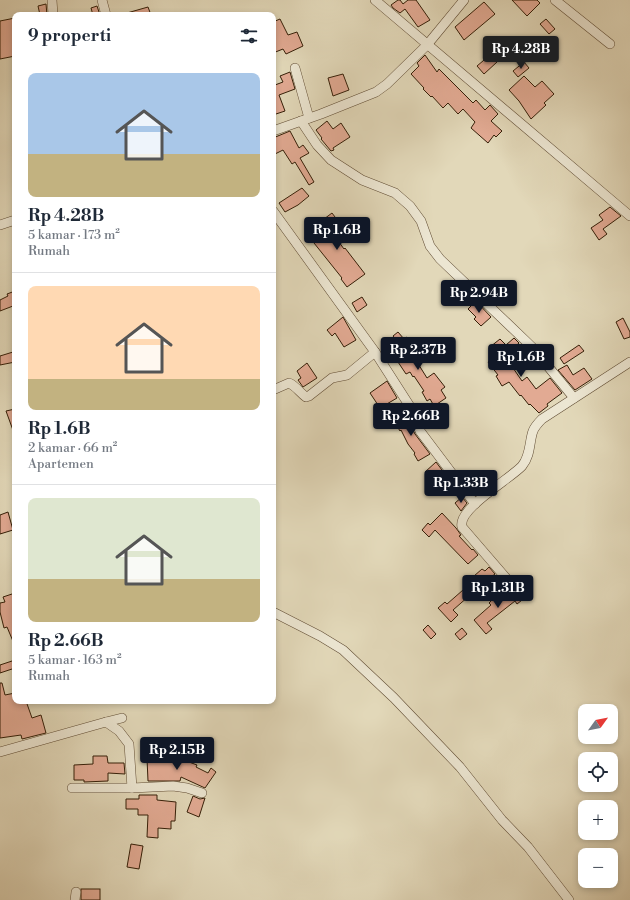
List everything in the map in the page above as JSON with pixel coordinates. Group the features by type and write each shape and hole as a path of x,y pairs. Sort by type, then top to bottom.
{"street":[{"path":"52,0 53,12"},
{"path":"102,0 105,12"},
{"path":"375,0 630,216"},
{"path":"276,130 376,92 387,84 427,44 464,0"},
{"path":"555,0 610,44"},
{"path":"295,68 305,120 317,145 331,160 362,180 395,193 410,206 421,221 430,246 440,259 532,347 574,398"},
{"path":"276,215 376,352 406,400 420,431 474,504"},
{"path":"0,225 12,221"},
{"path":"276,389 290,383 302,394 309,396 332,378 347,375 376,352"},
{"path":"513,586 462,527 462,519 474,504 522,465 528,456 533,431 542,419 630,362"},
{"path":"276,614 320,636 343,650 394,698 460,767 502,820 528,847 569,900"},
{"path":"0,752 122,718"},
{"path":"106,722 118,731 129,744 132,788"},
{"path":"72,788 174,786 187,788 202,793"}],"building":[{"path":"400,0 403,4 408,0 416,0 430,20 418,27 405,9 400,13 393,8 391,5"},
{"path":"512,0 537,0 540,3 527,16"},
{"path":"484,2 495,14 464,40 455,27"},
{"path":"46,4 47,12 39,12 38,6"},
{"path":"97,6 99,12 92,12 91,8"},
{"path":"148,7 150,12 130,12"},
{"path":"12,19 12,57 0,59 0,21"},
{"path":"280,19 288,35 297,32 303,46 286,54 283,49 276,52 276,21"},
{"path":"546,19 555,29 549,34 540,24"},
{"path":"425,55 437,72 439,69 473,103 476,100 485,110 490,105 498,114 491,121 502,131 496,137 494,135 488,143 471,128 475,122 463,109 458,114 448,103 443,108 423,89 424,88 411,74 419,66 417,63"},
{"path":"490,55 497,62 484,74 477,66"},
{"path":"524,62 529,68 518,77 513,71"},
{"path":"290,72 295,89 279,95 285,111 276,114 276,85 283,82 280,76"},
{"path":"343,74 349,90 333,96 328,78"},
{"path":"524,76 535,87 542,81 554,94 544,103 546,105 531,119 519,101 509,90"},
{"path":"327,121 333,129 341,123 350,137 333,148 334,150 331,151 316,130"},
{"path":"290,131 299,148 303,145 309,153 300,158 314,182 309,185 295,162 292,164 283,150 276,154 276,137"},
{"path":"302,188 309,196 298,205 285,212 279,203"},
{"path":"610,207 621,216 603,229 607,234 599,240 591,228 603,220 599,215"},
{"path":"332,213 338,221 333,225 341,235 336,238 365,274 347,287 341,279 342,278 314,243 320,239 312,228"},
{"path":"12,292 12,306 0,311 0,300 8,296 7,294"},
{"path":"362,297 367,305 357,312 352,303"},
{"path":"476,301 491,317 481,326 474,319 476,317 468,309"},
{"path":"343,317 356,340 344,347 335,333 332,336 327,330"},
{"path":"623,318 630,332 630,337 624,339 616,322"},
{"path":"398,332 404,339 407,337 411,343 406,347 418,361 417,362 427,378 434,373 445,387 441,390 446,398 434,406 430,399 427,401 422,392 424,391 414,376 413,377 410,372 406,374 390,350 399,343 393,336"},
{"path":"514,338 519,343 510,351 517,360 511,365 522,381 527,377 536,389 550,378 562,393 547,404 548,406 539,413 530,404 529,405 521,395 520,396 509,382 502,386 496,376 498,375 488,362 494,358 493,356 496,354 490,347 500,339 506,345"},
{"path":"579,345 584,351 564,364 560,358"},
{"path":"12,352 12,363 0,365 0,356"},
{"path":"307,363 317,378 303,387 298,380 301,378 297,371"},
{"path":"567,365 573,375 584,368 592,379 575,390 558,370"},
{"path":"387,381 397,398 380,408 370,393"},
{"path":"12,410 12,428 6,411"},
{"path":"401,413 406,420 407,419 415,434 430,454 418,461 414,454 415,453 392,418"},
{"path":"436,462 454,486 447,492 437,480 434,483 425,472"},
{"path":"462,497 467,503 461,511 455,503"},
{"path":"8,512 12,530 0,534 0,515"},
{"path":"442,513 456,528 461,535 459,536 478,555 468,564 435,530 429,537 422,530 428,523 430,525"},
{"path":"489,567 495,574 486,581 484,578 480,582 474,576 482,569 485,571"},
{"path":"519,588 526,597 517,604 515,601 487,623 492,629 486,634 474,620 491,605 489,603 495,597 498,601 509,594 508,593 510,591 514,592"},
{"path":"463,590 469,596 453,610 458,615 451,622 438,608 445,602 447,604"},
{"path":"12,594 12,639 7,627 4,628 0,612 0,603 5,602 3,597"},
{"path":"428,625 436,634 431,639 423,630"},
{"path":"462,628 467,634 460,640 455,634"},
{"path":"12,661 12,669 0,673 0,665"},
{"path":"0,683 2,683 5,695 12,694 12,704 27,704 32,718 41,715 46,733 22,739 21,735 0,738"},
{"path":"164,750 164,760 177,761 177,759 197,765 196,767 208,773 211,768 216,772 205,788 181,777 180,781 148,781 147,758 156,758 156,751"},
{"path":"93,756 107,756 108,763 124,763 125,774 108,773 108,781 84,782 84,780 74,780 74,765 93,764"},
{"path":"139,795 157,795 157,800 176,802 175,821 171,821 171,829 158,828 158,838 147,837 148,815 138,815 138,809 126,809 126,799 139,799"},
{"path":"193,796 200,799 205,798 199,817 187,812"},
{"path":"131,844 143,846 139,869 127,867"},
{"path":"81,889 100,889 100,900 81,900"}]}
